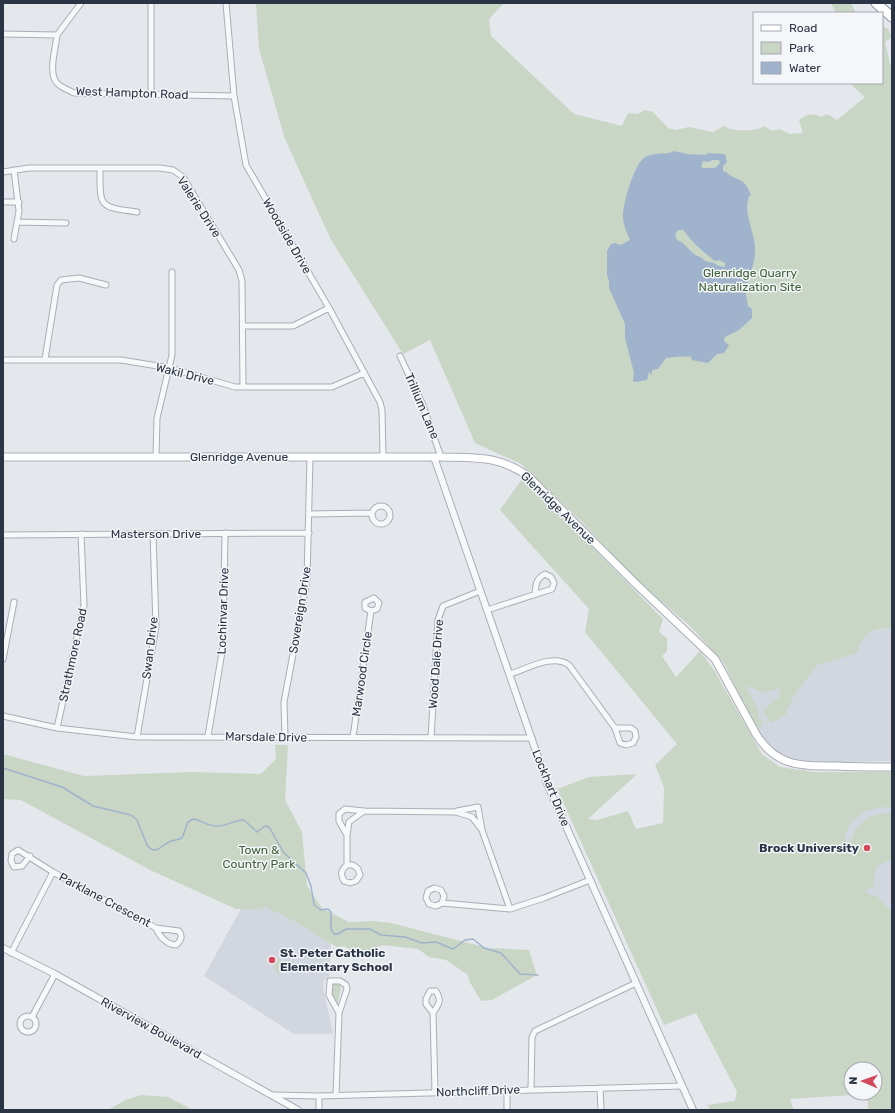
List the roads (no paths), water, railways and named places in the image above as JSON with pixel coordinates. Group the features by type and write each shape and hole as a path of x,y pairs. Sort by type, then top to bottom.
{"highway":[{"path":"877,3 892,13"},
{"path":"877,3 892,16"}],"main road":[{"name":"Glenridge Avenue","path":"3,457 438,457 493,459 516,468 529,477 635,583 715,659 756,734 762,744 771,753 800,766 892,767"}],"street":[{"path":"3,34 57,35 81,3"},
{"path":"151,3 151,94"},
{"name":"Woodside Drive","path":"226,3 234,96 246,165 329,308 380,402 382,410 383,457"},
{"name":"West Hampton Road","path":"57,35 52,73 54,80 59,85 74,93 234,96"},
{"name":"Valerie Drive","path":"3,172 29,168 160,168 173,170 182,177 239,270 242,281 243,387"},
{"path":"100,168 100,198 104,205 114,209 137,212"},
{"path":"14,170 19,202 14,239"},
{"path":"3,202 19,202"},
{"path":"17,222 66,223"},
{"path":"156,457 157,418 172,355 172,272"},
{"path":"46,359 57,285 61,280 79,278 106,286"},
{"path":"243,326 293,326 329,308"},
{"name":"Trillium Lane","path":"400,356 424,409 438,457"},
{"name":"Wakil Drive","path":"3,360 121,360 170,368 235,387 332,388 364,373"},
{"name":"Sovereign Drive","path":"284,737 284,702 307,580 310,457"},
{"name":"Lockhart Drive","path":"438,457 480,591 548,786 693,1110"},
{"path":"309,514 372,513"},
{"name":"Lochinvar Drive","path":"208,736 223,646 225,533"},
{"name":"Masterson Drive","path":"3,535 309,533"},
{"name":"Strathmore Road","path":"57,728 84,605 81,534"},
{"name":"Swan Drive","path":"136,737 156,626 153,534"},
{"name":"Wood Dale Drive","path":"431,738 438,620 440,611 443,606 480,591"},
{"path":"487,610 535,593"},
{"path":"3,659 14,602"},
{"name":"Marwood Circle","path":"353,737 371,611"},
{"path":"510,674 553,660 564,661 569,665 615,728"},
{"name":"Marsdale Drive","path":"3,716 57,728 136,737 532,738"},
{"path":"456,812 472,807 478,807 482,830 510,909"},
{"path":"347,835 339,821 341,811 345,809 364,811 456,812 472,817 482,830"},
{"path":"347,865 347,835 349,822 364,811"},
{"name":"Parklane Crescent","path":"30,856 53,872 156,928 178,931 181,936 180,941 176,945 170,944 158,933 156,928"},
{"name":"Parklane Crescent","path":"11,952 53,872"},
{"path":"442,903 510,909 544,898 590,880"},
{"name":"Riverview Boulevard","path":"3,948 55,974 274,1095 298,1110"},
{"path":"32,1017 55,974"},
{"path":"336,1095 339,1014 347,989 346,985 340,980 330,981 329,995 339,1014"},
{"path":"531,1089 532,1037 535,1031 636,983"},
{"path":"433,1013 435,1092"},
{"name":"Northcliff Drive","path":"274,1095 319,1096 682,1086"},
{"path":"600,1088 601,1110"},
{"path":"506,1090 507,1110"},
{"path":"319,1096 319,1110"}],"water":[{"path":"674,151 687,154 706,155 708,153 725,154 727,162 723,166 723,171 744,182 749,190 751,195 749,196 747,203 747,209 754,241 755,254 746,292 748,306 752,309 752,318 739,330 725,337 724,341 729,345 724,353 717,354 708,363 692,360 691,357 666,358 658,369 652,370 652,375 649,372 647,380 635,382 633,381 634,373 625,338 625,324 609,288 607,275 607,251 611,244 615,243 621,245 630,240 625,228 623,210 636,168 644,158 648,156","holes":["719,160 720,163 715,168 701,167 703,161 708,162","678,230 683,230 698,247 715,261 719,260 725,263 725,267 705,261 694,254 684,244 677,240 675,235"]}],"waterway":[{"path":"3,768 62,787 93,806 131,815 137,820 147,845 153,850 158,849 169,842 182,838 188,822 193,819 215,826 221,826 244,820 257,832 265,826 269,827 284,853 306,873 311,886 314,905 321,910 328,909 331,912 331,929 334,934 338,934 346,929 370,929 381,935 405,937 422,943 436,942 453,949 465,940 473,939 484,948 501,953 520,974 538,975"}],"place":[{"name":"Brock University","path":"867,848"},
{"name":"St. Peter Catholic Elementary School","path":"272,960"}],"park label":[{"name":"Glenridge Quarry Naturalization Site","path":"750,280"},
{"name":"Town & Country Park","path":"259,857"}]}
